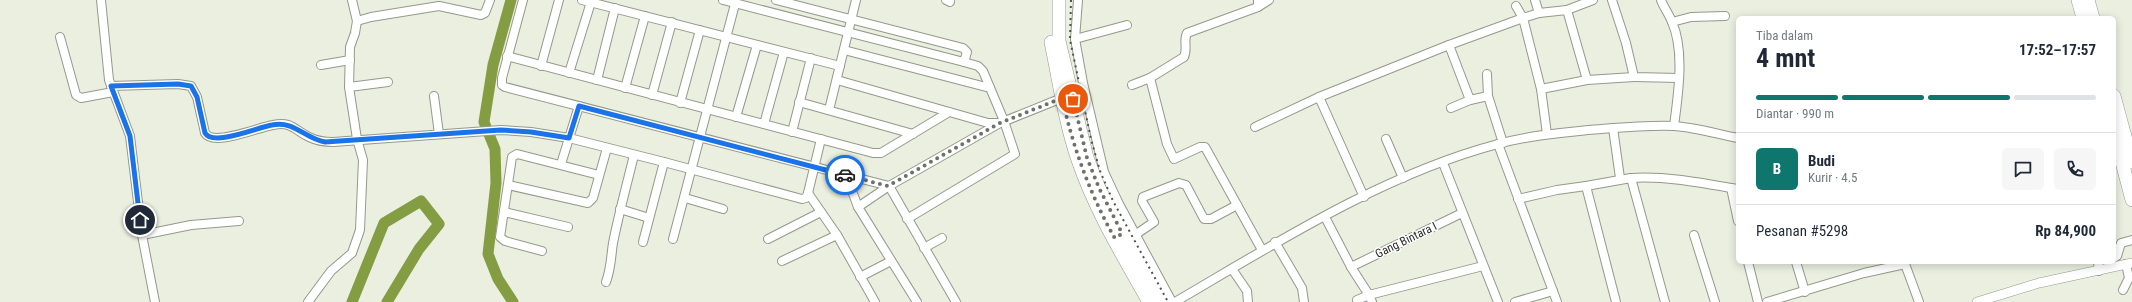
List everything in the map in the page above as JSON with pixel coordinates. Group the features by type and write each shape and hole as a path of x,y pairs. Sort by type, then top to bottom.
{"highway":[{"path":"1050,0 1050,41 1062,98 1078,161 1091,192 1124,235"},
{"path":"1059,0 1059,41 1087,158 1099,188 1124,235 1126,250 1149,302"},
{"path":"2078,0 2082,16"},
{"path":"2088,0 2092,16"},
{"path":"2116,103 2132,162"},
{"path":"2116,140 2132,200"},
{"path":"1126,250 1161,302"}],"street":[{"path":"101,0 112,89 130,136 142,234 155,302"},
{"path":"308,302 331,271 349,256 358,240 361,221 364,174 363,160 357,140 349,87 350,43 355,33 357,21 352,0"},
{"path":"357,21 445,3 481,15 485,13 490,0"},
{"path":"523,0 507,56 502,82 505,87 888,186 956,302"},
{"path":"541,66 559,0"},
{"path":"723,0 963,48 966,57"},
{"path":"776,0 850,25 966,57 981,68 1015,154 907,220"},
{"path":"829,110 856,0"},
{"path":"1078,0 1075,39 1083,83 1104,172 1124,235 1172,302"},
{"path":"1132,85 1150,78 1184,57 1186,53 1185,38 1187,33 1236,16 1258,3 1269,0"},
{"path":"1535,0 1539,13"},
{"path":"1255,126 1319,97 1523,18 1539,13 1567,10 1593,0"},
{"path":"1612,0 1626,43 1634,77"},
{"path":"1661,0 1672,22 1678,45 1679,78 1674,126"},
{"path":"570,73 586,1 840,66"},
{"path":"673,239 693,170 727,37 741,3"},
{"path":"1516,6 1523,18 1541,89 1547,134"},
{"path":"597,80 615,8"},
{"path":"1567,10 1586,80"},
{"path":"625,88 645,16"},
{"path":"1672,22 1691,17 1725,16"},
{"path":"652,95 672,22"},
{"path":"1075,39 1127,25"},
{"path":"680,103 700,30"},
{"path":"60,37 76,95 81,98 112,89 178,84 191,86 197,97 205,133 212,138 231,136 272,125 286,124 318,141 333,142 501,130 531,132 569,138 802,199 806,198 808,193 821,139"},
{"path":"736,117 757,45"},
{"path":"1449,46 1470,100"},
{"path":"844,50 990,88"},
{"path":"764,124 784,52"},
{"path":"507,56 877,154 949,112"},
{"path":"792,132 811,58"},
{"path":"321,65 350,60"},
{"path":"1487,74 1488,96 1500,143 1518,199 1557,302"},
{"path":"1541,89 1586,80 1634,77 1679,78"},
{"path":"1150,78 1167,144 1174,159 1200,147 1205,147 1262,250"},
{"path":"837,80 988,122 1002,122"},
{"path":"349,87 388,82"},
{"path":"434,96 439,134"},
{"path":"1451,108 1470,100 1488,96"},
{"path":"1319,97 1364,197"},
{"path":"858,206 888,186 1002,122 1062,98"},
{"path":"799,102 912,134"},
{"path":"560,164 579,106"},
{"path":"1176,302 1275,242 1364,197 1403,178 1500,143 1547,134 1613,128 1674,126 1736,138"},
{"path":"1613,128 1620,178"},
{"path":"1386,140 1403,178"},
{"path":"508,185 588,203 593,198 607,148"},
{"path":"542,251 501,239 500,234 514,155 560,164 599,175"},
{"path":"606,282 611,270 613,246 620,209 634,155"},
{"path":"643,242 664,162"},
{"path":"1443,163 1498,302"},
{"path":"846,175 858,206 916,302"},
{"path":"1518,199 1620,178 1656,176 1682,179 1734,189 1736,205"},
{"path":"1631,178 1665,302"},
{"path":"1124,235 1154,222 1142,200 1142,197 1179,183 1186,186 1204,220 1211,219 1237,205"},
{"path":"1586,186 1616,302"},
{"path":"808,193 837,235 875,302"},
{"path":"685,198 723,209"},
{"path":"620,209 649,218"},
{"path":"504,212 568,227"},
{"path":"768,239 822,212"},
{"name":"Gang Bintara I","path":"1351,267 1462,213"},
{"path":"1325,217 1351,267 1371,298"},
{"path":"142,234 191,225 239,221"},
{"path":"782,261 837,235"},
{"path":"1694,235 1715,302"},
{"path":"924,248 942,238"},
{"path":"2116,257 2120,243 2132,240"},
{"path":"1275,242 1302,288 1304,302"},
{"path":"860,277 891,261"},
{"path":"1977,302 2099,266 2129,263 2129,278 2123,290"},
{"path":"1748,264 1758,302"},
{"path":"1797,264 1805,292"},
{"path":"1767,302 1805,292 1864,273 1905,264 1919,302"},
{"path":"1357,300 1371,298 1483,266"},
{"path":"1232,269 1247,291 1248,302"},
{"path":"1515,302 1553,291"}],"waterway":[{"path":"511,0 493,65 484,122 495,149 496,183 488,254 498,279 513,302"},
{"path":"352,302 384,223 421,201 439,224 419,249 387,302"}],"railway":[{"path":"1071,0 1070,40 1091,139 1100,171 1113,201 1168,302"}],"way so far":[{"path":"845,175 888,186 1000,123 1062,98 1069,131 1078,161 1091,192 1103,219 1114,237 1121,237 1122,233 1099,188 1087,158 1073,99"}],"route":[{"path":"140,220 130,136 128,127 111,86 185,84 191,86 196,91 206,136 212,138 231,136 272,125 286,124 292,125 308,137 325,142 501,130 531,132 569,138 579,106 845,175"}]}
